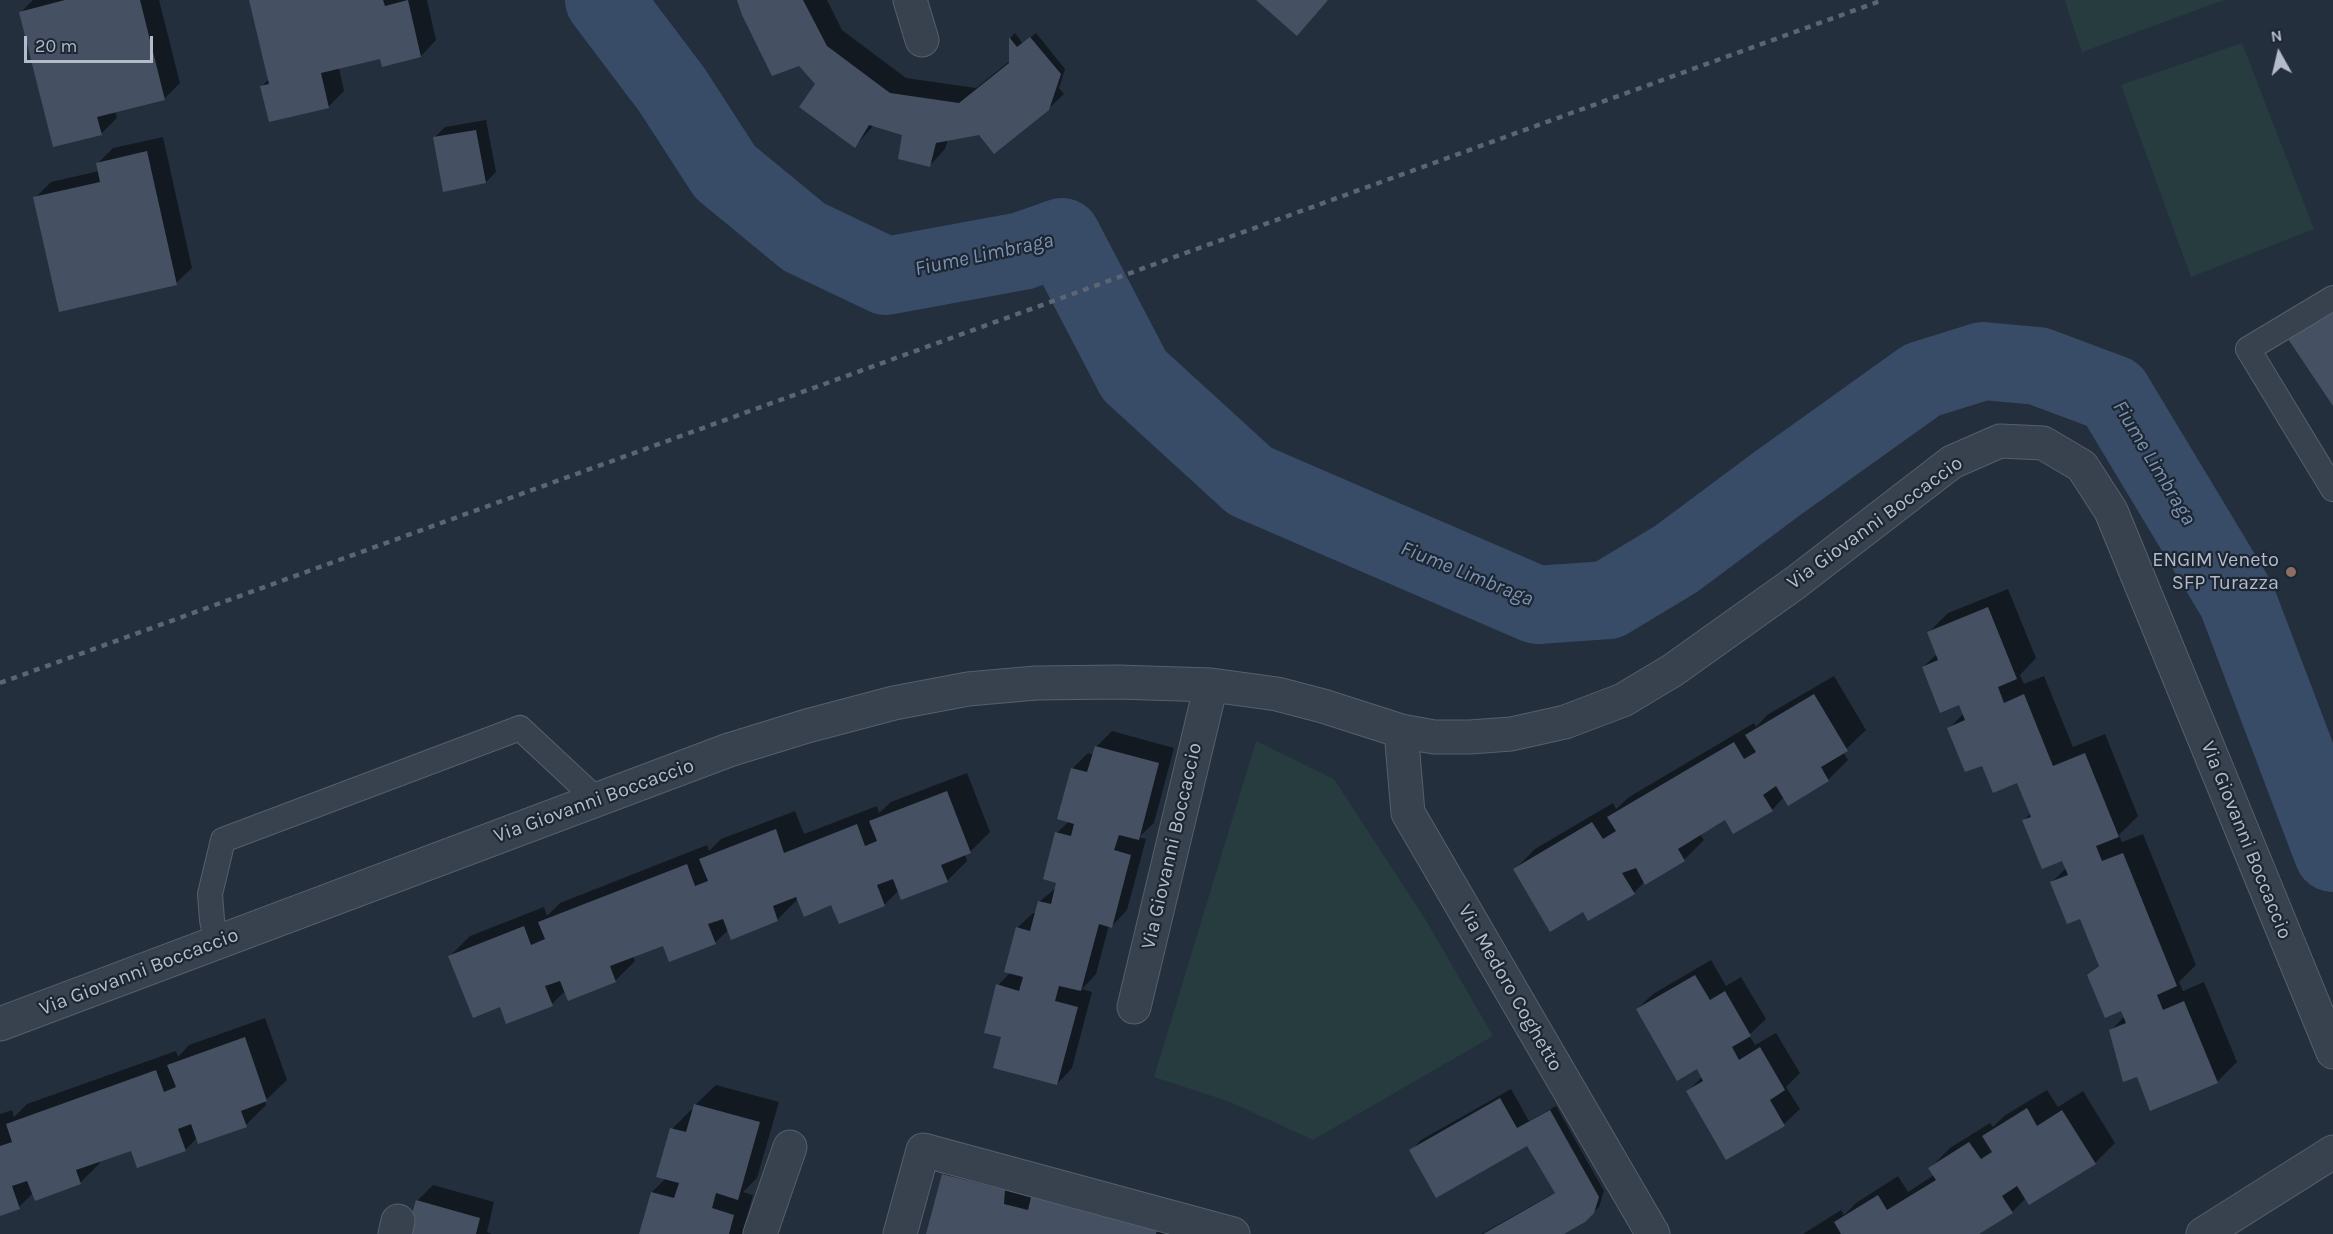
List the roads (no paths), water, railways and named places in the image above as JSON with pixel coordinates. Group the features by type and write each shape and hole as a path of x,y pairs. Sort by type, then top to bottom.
{"street":[{"path":"909,0 922,40"},
{"name":"Via Giovanni Boccaccio","path":"0,1024 729,750 894,703 968,689 1048,683 1118,682 1211,685 1276,694 1323,706 1401,731 1434,737 1470,738 1510,734 1565,722 1623,700 1673,670 1786,589 1952,462 2000,441 2043,443 2082,466 2111,511 2333,1052"},
{"name":"Via Giovanni Boccaccio","path":"1134,1007 1211,685"},
{"name":"Via Medoro Coghetto","path":"1401,731 1408,813 1646,1232"},
{"path":"760,1234 790,1147"},
{"path":"900,1234 923,1150 1233,1234"},
{"path":"2203,1234 2333,1152"}],"lane":[{"path":"2333,298 2248,349 2333,489"},
{"path":"217,943 210,894 223,840 520,728 596,799"}],"waterway":[{"name":"Fiume Limbraga","path":"604,0 672,90 725,172 804,237 886,276 1022,251 1062,237 1134,375 1250,481 1537,605 1608,600 1676,559 1922,380 1983,361 2038,366 2113,394 2237,600 2333,853"}],"railway":[{"path":"0,683 1883,0"}],"place":[{"name":"ENGIM Veneto SFP Turazza","path":"2291,572"}]}
